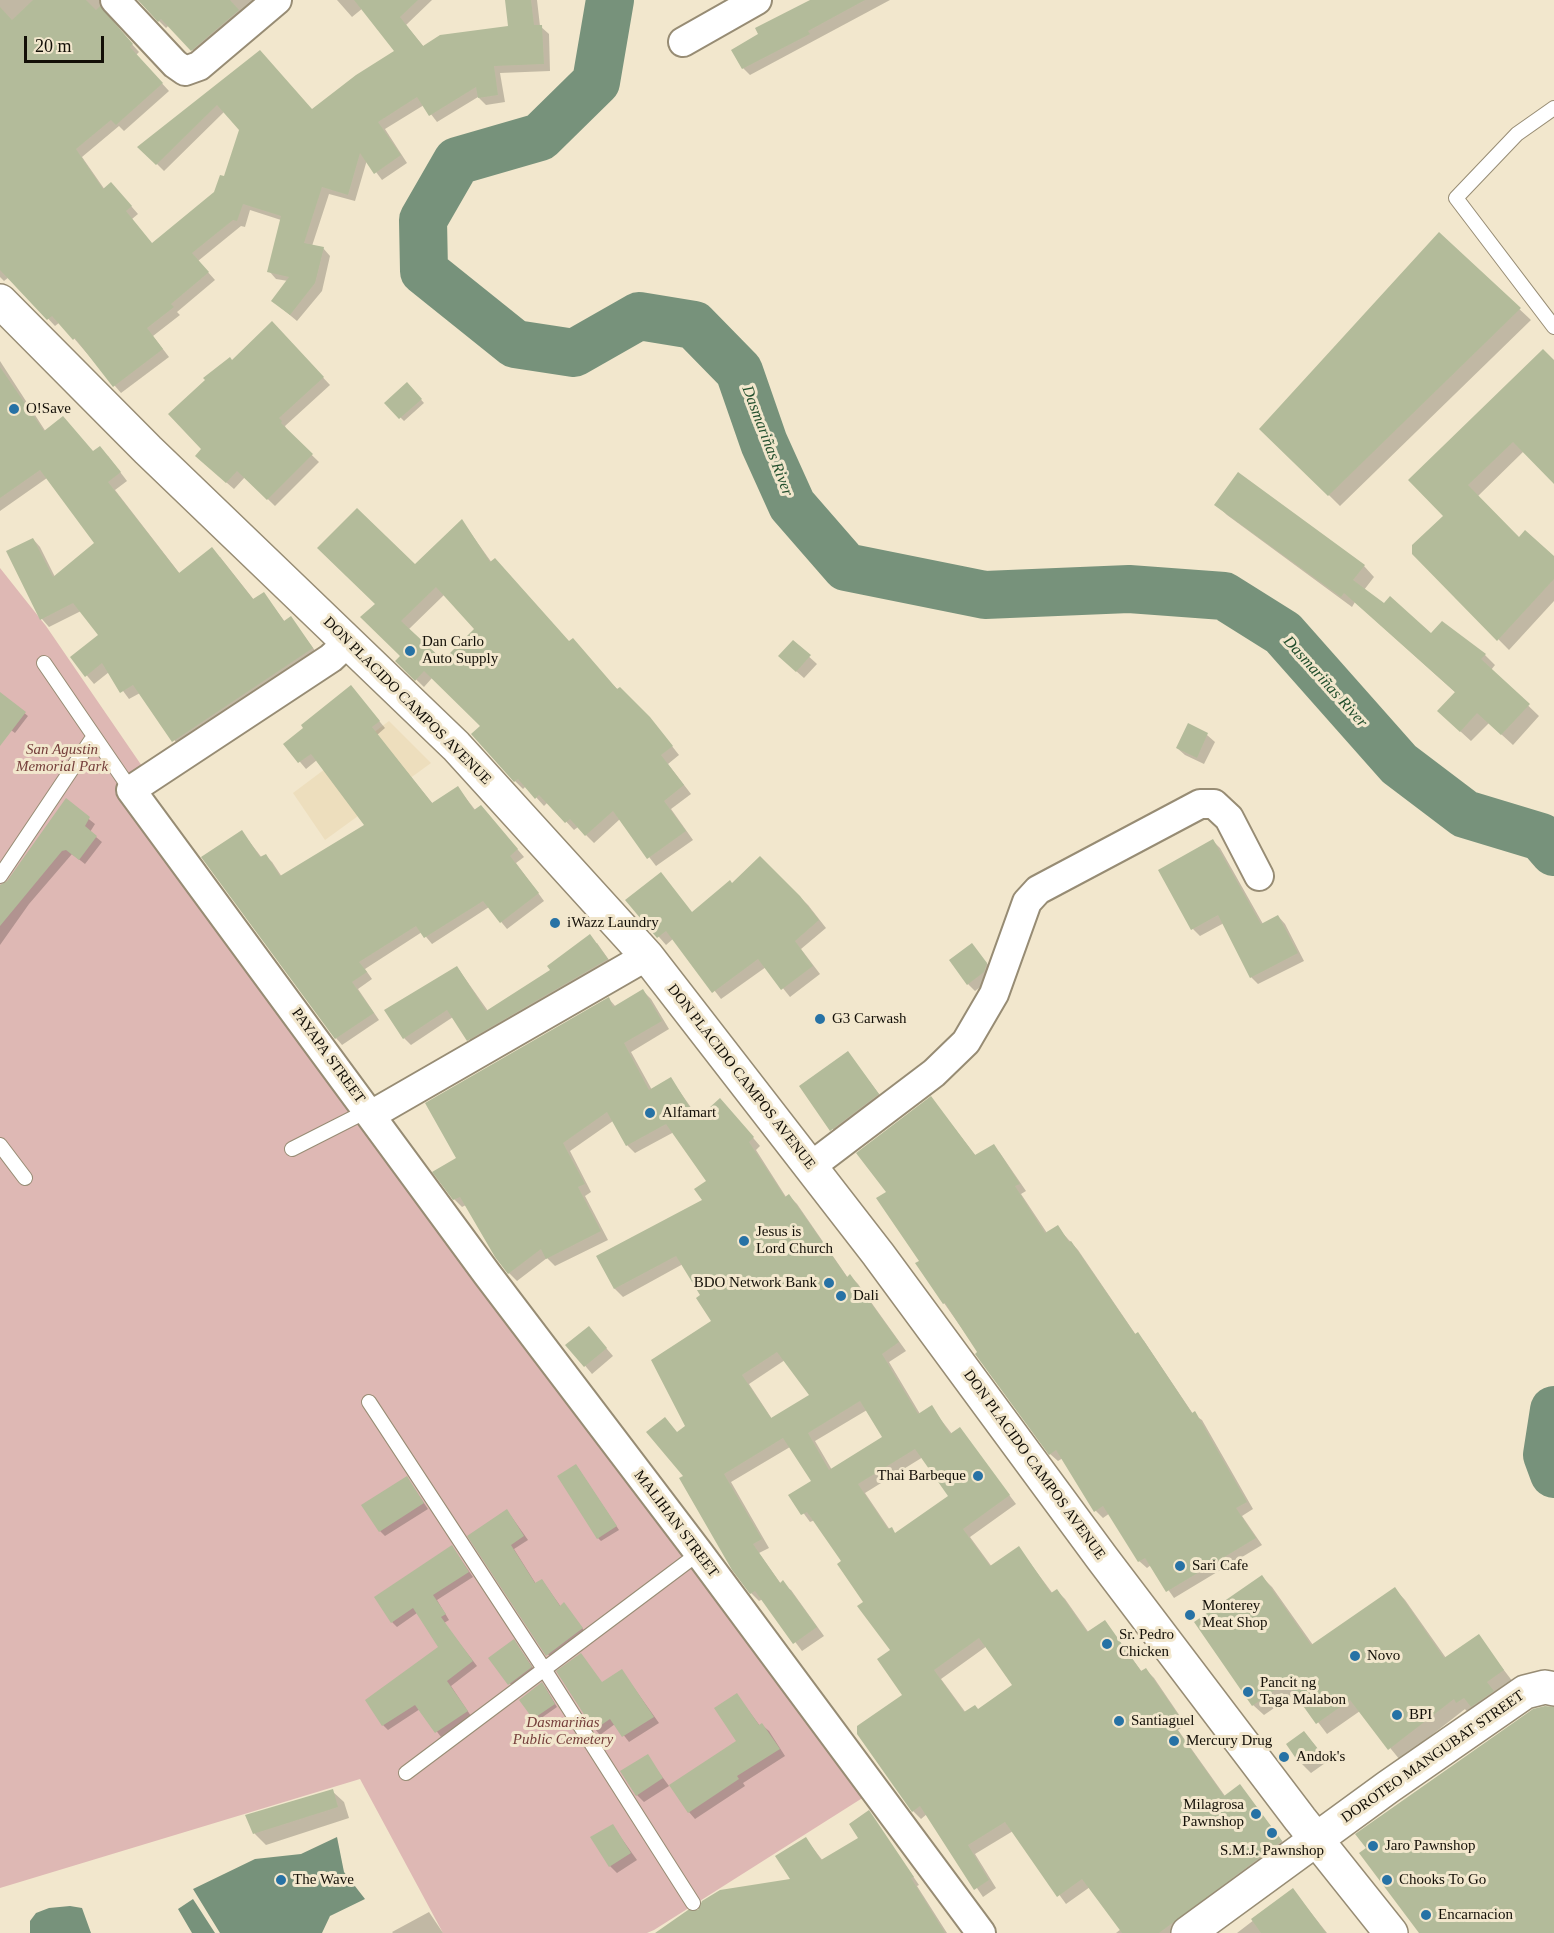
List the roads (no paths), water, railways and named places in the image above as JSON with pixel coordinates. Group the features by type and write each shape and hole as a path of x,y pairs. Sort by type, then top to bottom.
{"main road":[{"name":"DON PLACIDO CAMPOS AVENUE","path":"0,301 148,450 456,746 647,956 810,1167 1316,1839 1391,1933"},
{"name":"DOROTEO MANGUBAT STREET","path":"1188,1933 1316,1839 1525,1692 1545,1687 1554,1689"}],"street":[{"path":"115,0 175,64 185,71 199,66 277,0"},
{"path":"682,42 722,9 757,0"},
{"path":"135,795 331,658 348,642"},
{"name":"PAYAPA STREET","path":"135,795 371,1115 647,956"},
{"path":"810,1167 934,1073 966,1042 994,994 1027,902 1038,890 1200,804 1214,804 1229,818 1259,876"},
{"name":"MALIHAN STREET","path":"371,1115 487,1274 699,1553 981,1933"}],"lane":[{"path":"1554,108 1517,134 1456,198 1554,327"},
{"path":"44,663 135,795"},
{"path":"0,876 94,736"},
{"path":"292,1149 357,1116 371,1115"},
{"path":"0,1146 25,1178"},
{"path":"369,1402 544,1669 693,1903"},
{"path":"406,1773 699,1553"}],"waterway":[{"name":"Dasmariñas River","path":"610,0 596,82 540,137 457,161 423,220 424,271 515,344 574,353 639,316 694,325 739,371 764,443 792,505 846,567 985,595 1129,589 1224,596 1283,633 1399,764 1465,814 1541,837 1554,852"},
{"name":"Dasmariñas River","path":"1554,1410 1547,1455 1554,1474"}],"place":[{"name":"O!Save","path":"14,409"},
{"name":"Dan Carlo Auto Supply","path":"410,651"},
{"name":"iWazz Laundry","path":"555,923"},
{"name":"G3 Carwash","path":"820,1019"},
{"name":"Alfamart","path":"650,1113"},
{"name":"Jesus is Lord Church","path":"744,1241"},
{"name":"BDO Network Bank","path":"829,1283"},
{"name":"Dali","path":"841,1296"},
{"name":"Thai Barbeque","path":"978,1476"},
{"name":"Sari Cafe","path":"1180,1566"},
{"name":"Monterey Meat Shop","path":"1190,1615"},
{"name":"Sr. Pedro Chicken","path":"1107,1644"},
{"name":"Novo","path":"1355,1656"},
{"name":"Pancit ng Taga Malabon","path":"1248,1692"},
{"name":"BPI","path":"1397,1715"},
{"name":"Santiaguel","path":"1119,1721"},
{"name":"Mercury Drug","path":"1174,1741"},
{"name":"Andok's","path":"1284,1757"},
{"name":"Milagrosa Pawnshop","path":"1256,1814"},
{"name":"S.M.J. Pawnshop","path":"1272,1833"},
{"name":"Jaro Pawnshop","path":"1373,1846"},
{"name":"The Wave","path":"281,1880"},
{"name":"Chooks To Go","path":"1387,1880"},
{"name":"Encarnacion","path":"1426,1915"}],"park label":[{"name":"San Agustin Memorial Park","path":"62,758"},
{"name":"Dasmariñas Public Cemetery","path":"563,1732"}]}
